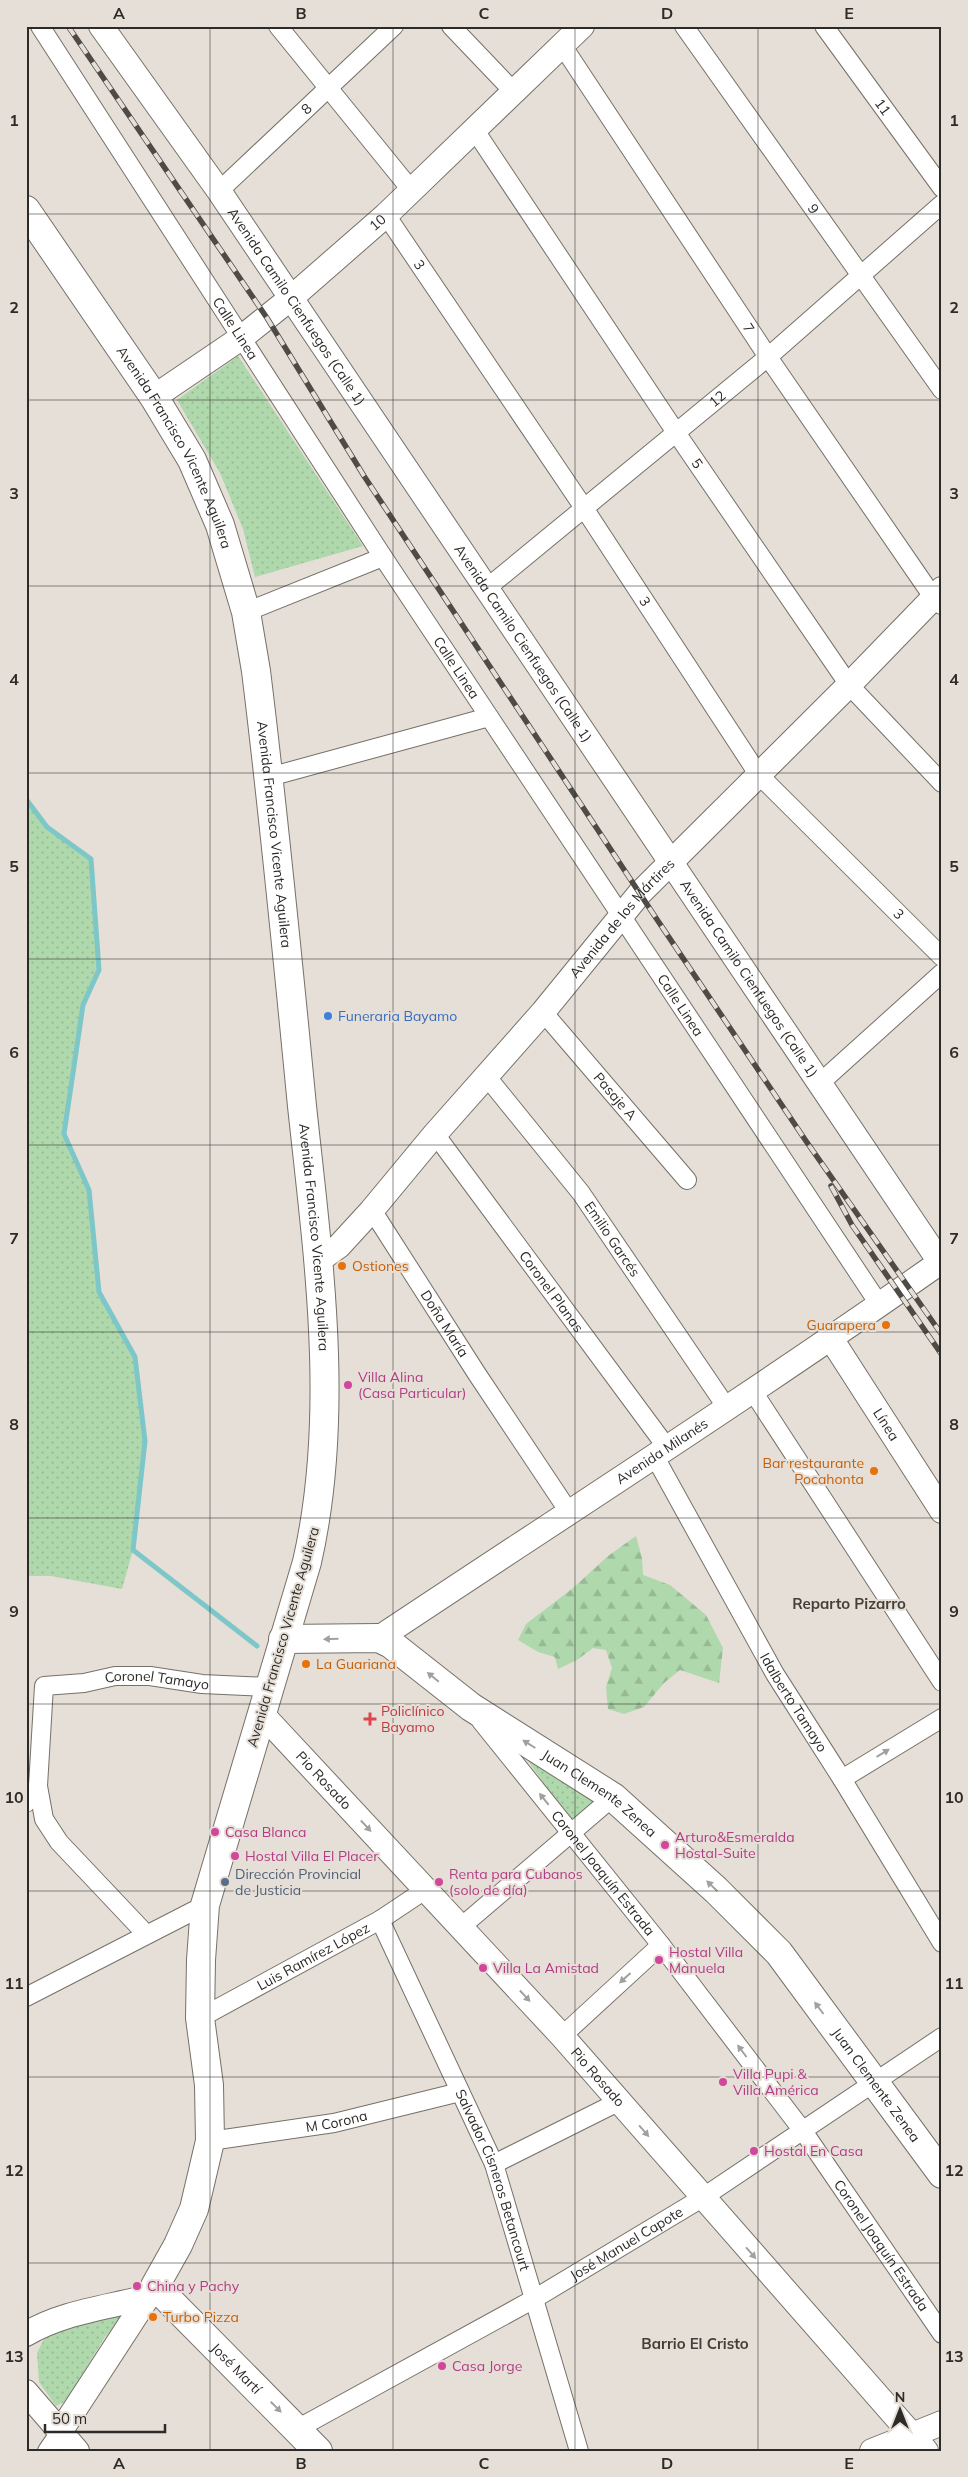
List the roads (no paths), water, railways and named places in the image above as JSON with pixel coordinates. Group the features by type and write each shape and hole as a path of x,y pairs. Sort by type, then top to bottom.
{"main road":[{"name":"Avenida Francisco Vicente Aguilera","path":"26,210 154,397 192,460 220,525 246,612 256,671 269,777 318,1261 325,1425 322,1478 317,1516 307,1562 205,1905 201,1960 200,2018 209,2085 210,2141 194,2209 178,2245 151,2291"},
{"path":"283,1639 379,1638"},
{"name":"Juan Clemente Zenea","path":"379,1638 391,1644 471,1707 613,1797 716,1890 779,1953 942,2174"},
{"name":"José Martí","path":"151,2291 318,2451"}],"street":[{"name":"Calle Linea","path":"40,26 383,556 880,1304"},
{"path":"278,26 412,191"},
{"name":"8","path":"219,191 329,90 394,26"},
{"path":"451,26 514,92"},
{"name":"10","path":"154,397 241,338 291,298 412,191 582,26"},
{"name":"9","path":"684,26 860,277 942,390"},
{"name":"11","path":"824,26 942,188"},
{"name":"Avenida Camilo Cienfuegos (Calle 1)","path":"102,27 219,191 941,1263"},
{"name":"7","path":"562,45 768,356 939,597"},
{"name":"5","path":"474,129 675,431 849,685 942,783"},
{"name":"12","path":"487,588 768,356 942,204"},
{"name":"3","path":"386,215 584,508 758,774 942,957"},
{"path":"246,612 383,556"},
{"name":"Avenida de los Mártires","path":"318,1261 339,1246 372,1210 435,1134 544,1012 622,914 758,774 939,597"},
{"path":"269,777 489,717"},
{"path":"820,1083 942,973"},
{"name":"Pasaje A","path":"544,1012 687,1180"},
{"name":"Emilio Garcés","path":"487,1077 581,1193 727,1408"},
{"name":"Coronel Planas","path":"435,1134 662,1453"},
{"name":"Doña María","path":"372,1210 477,1374 569,1512"},
{"name":"Avenida Milanés","path":"379,1638 569,1512 662,1453 941,1263"},
{"name":"Línea","path":"830,1338 942,1511"},
{"path":"752,1390 942,1682"},
{"name":"Idalberto Tamayo","path":"662,1453 774,1674 842,1778 942,1943"},
{"name":"Coronel Tamayo","path":"38,1786 44,1686 84,1683 115,1676 150,1676 202,1684 269,1687"},
{"name":"Coronel Joaquín Estrada","path":"471,1707 662,1945 803,2132 942,2334"},
{"name":"Pio Rosado","path":"261,1713 562,2036 702,2198 919,2443"},
{"path":"842,1778 942,1718"},
{"path":"26,1803 38,1786"},
{"path":"38,1786 44,1819 59,1842 146,1934"},
{"path":"461,1927 613,1797"},
{"name":"Luis Ramírez López","path":"200,2018 380,1920 425,1890"},
{"path":"26,1997 205,1905"},
{"name":"Salvador Cisneros Betancourt","path":"380,1920 494,2164 579,2451"},
{"path":"562,2036 662,1945"},
{"name":"José Manuel Capote","path":"297,2429 534,2299 702,2198 942,2037"},
{"name":"M Corona","path":"210,2141 334,2123 460,2092"},
{"path":"494,2164 618,2102"},
{"path":"26,2334 45,2323 151,2291"},
{"name":"Avenida Francisco Vicente Aguilera","path":"53,2441 151,2291"},
{"path":"26,2392 53,2441 77,2451"},
{"path":"872,2451 919,2443 942,2423"}],"waterway":[{"path":"26,799 47,827 91,859 99,970 83,1005 64,1134 89,1190 99,1292 135,1357 145,1441 133,1550 257,1646"}],"railway":[{"path":"68,26 267,318 364,476 656,918 806,1141 942,1335"},
{"path":"831,1186 852,1225 942,1355"}],"place":[{"name":"Funeraria Bayamo","path":"328,1016"},
{"name":"Ostiones","path":"342,1266"},
{"name":"Guarapera","path":"886,1325"},
{"name":"Villa Alina (Casa Particular)","path":"348,1385"},
{"name":"Bar restaurante Pocahonta","path":"874,1471"},
{"name":"La Guariana","path":"306,1664"},
{"name":"Policlínico Bayamo","path":"370,1719"},
{"name":"Casa Blanca","path":"215,1832"},
{"name":"Arturo&Esmeralda Hostal-Suite","path":"665,1845"},
{"name":"Hostal Villa El Placer","path":"235,1856"},
{"name":"Dirección Provincial de Justicia","path":"225,1882"},
{"name":"Renta para Cubanos (solo de día)","path":"439,1882"},
{"name":"Hostal Villa Manuela","path":"659,1960"},
{"name":"Villa La Amistad","path":"483,1968"},
{"name":"Villa Pupi & Villa América","path":"723,2082"},
{"name":"Hostal En Casa","path":"754,2151"},
{"name":"China y Pachy","path":"137,2286"},
{"name":"Turbo Pizza","path":"153,2317"},
{"name":"Casa Jorge","path":"442,2366"}],"district":[{"name":"Reparto Pizarro","path":"849,1604"},
{"name":"Barrio El Cristo","path":"695,2344"}]}
